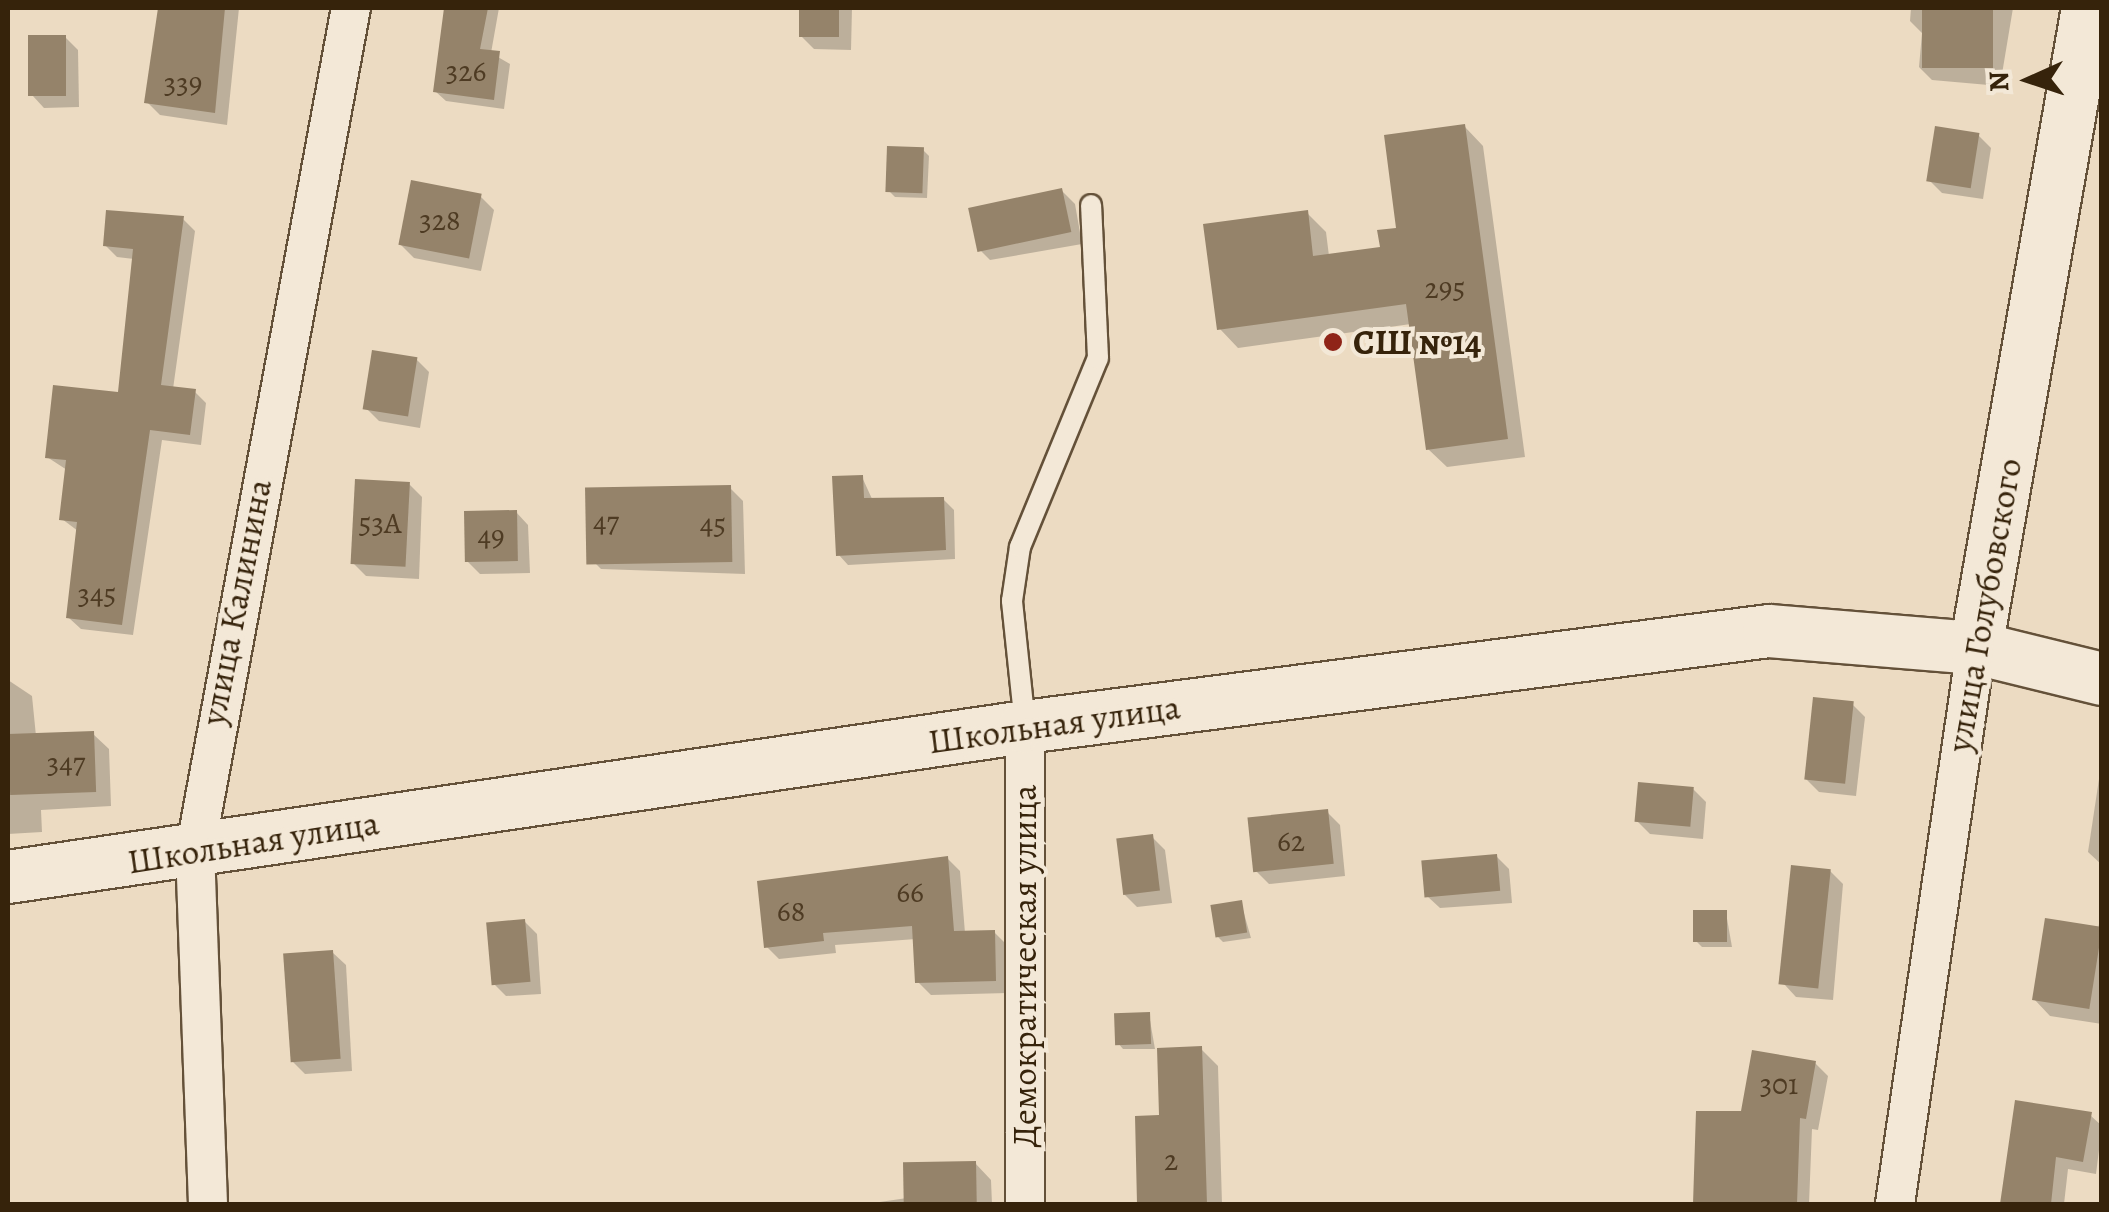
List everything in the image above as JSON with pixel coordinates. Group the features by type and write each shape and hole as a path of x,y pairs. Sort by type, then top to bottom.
{"street":[{"name":"улица Калинина","path":"208,1204 194,851 351,8"},
{"name":"улица Голубовского","path":"1894,1204 1976,648 2088,97 2088,8"},
{"name":"Школьная улица","path":"8,878 1026,727 1769,630 1976,648 2102,679"},
{"name":"Демократическая улица","path":"1025,1204 1026,727"}],"lane":[{"path":"1026,727 1012,601 1020,547 1098,358 1091,206"}],"building":[{"path":"158,8 225,8 215,113 144,103"},
{"path":"444,8 488,8 480,49 500,51 494,100 433,92"},
{"path":"799,8 839,8 839,37 799,37"},
{"path":"1922,8 1993,8 1993,68 1922,68"},
{"path":"28,35 66,35 66,96 28,96"},
{"path":"1465,124 1508,439 1426,450 1406,304 1217,330 1203,224 1308,210 1313,256 1380,247 1377,230 1396,228 1384,135"},
{"path":"1935,126 1979,133 1971,188 1926,181"},
{"path":"887,146 924,147 922,193 885,192"},
{"path":"411,180 482,194 469,259 398,245"},
{"path":"1062,188 1071,232 977,252 968,208"},
{"path":"106,210 184,216 161,385 196,389 190,435 150,430 122,625 66,618 77,522 59,520 66,460 45,458 53,385 118,392 133,249 103,246"},
{"path":"372,350 417,357 408,416 363,409"},
{"path":"863,475 864,498 944,497 946,550 836,556 832,476"},
{"path":"355,479 410,482 405,567 351,564"},
{"path":"731,485 732,562 586,565 585,488"},
{"path":"517,510 518,561 465,562 464,511"},
{"path":"1813,697 1854,701 1845,784 1804,780"},
{"path":"94,731 96,792 10,795 8,734"},
{"path":"1638,782 1694,787 1690,827 1635,822"},
{"path":"1328,809 1334,864 1253,872 1247,817"},
{"path":"1153,834 1160,891 1123,895 1116,839"},
{"path":"1497,854 1500,891 1425,897 1421,861"},
{"path":"948,856 954,931 995,930 996,981 915,983 912,926 823,933 824,941 764,948 757,881"},
{"path":"1791,865 1831,869 1818,989 1778,984"},
{"path":"1242,900 1247,933 1216,938 1210,905"},
{"path":"1693,910 1727,910 1727,942 1693,942"},
{"path":"2045,918 2102,927 2089,1009 2032,1000"},
{"path":"525,919 530,982 492,985 486,922"},
{"path":"333,950 341,1059 291,1062 283,953"},
{"path":"1150,1012 1151,1044 1115,1045 1114,1013"},
{"path":"1202,1046 1207,1204 1137,1204 1135,1116 1159,1115 1157,1048"},
{"path":"1752,1050 1816,1061 1806,1119 1800,1118 1797,1204 1693,1204 1696,1111 1741,1111"},
{"path":"2015,1100 2092,1112 2083,1162 2056,1157 2051,1204 2000,1204"},
{"path":"976,1161 977,1204 904,1204 903,1162"}],"place":[{"name":"СШ №14","path":"1333,342"}]}
